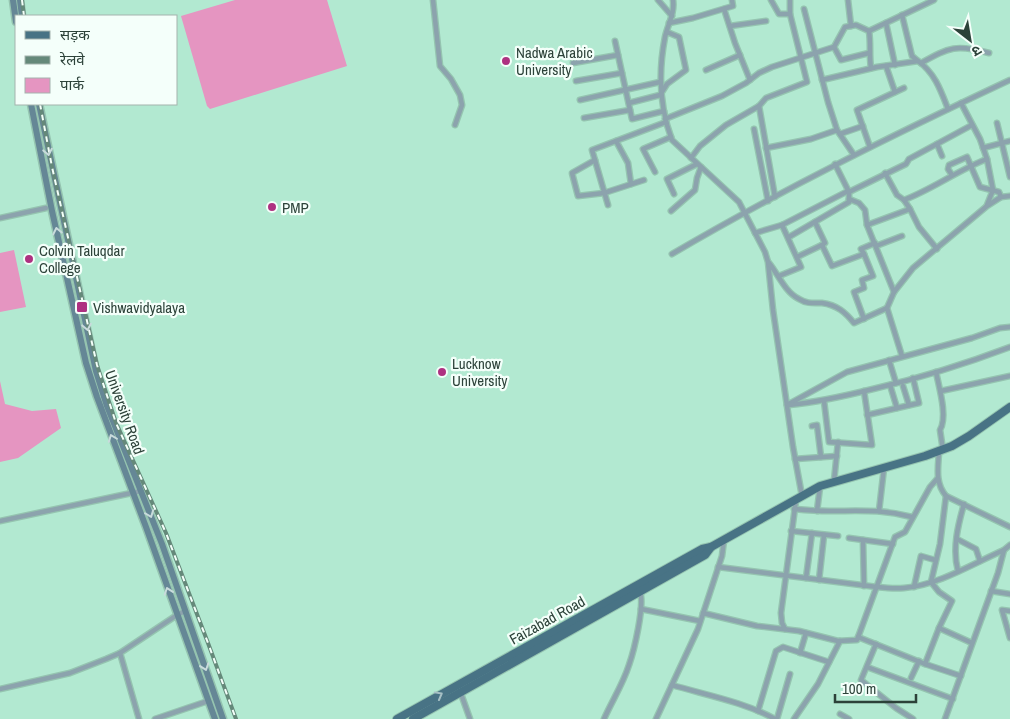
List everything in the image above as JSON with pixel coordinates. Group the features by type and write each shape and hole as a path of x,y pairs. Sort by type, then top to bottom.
{"main road":[{"path":"13,0 17,15"},
{"path":"18,15 20,0"},
{"name":"University Road","path":"31,105 51,207 86,363 156,553 214,719"},
{"name":"University Road","path":"39,105 94,362 108,406 164,550 223,719"},
{"name":"Faizabad Road","path":"397,719 458,689 638,589 702,549 711,548 820,486 941,451 969,436 1010,407"},
{"path":"156,553 164,550"},
{"name":"Faizabad Road","path":"413,719 458,689"}],"street":[{"path":"432,0 440,66 451,79 460,95 462,105 456,125"},
{"path":"658,0 672,16"},
{"path":"673,0 674,8 669,23 660,71 660,95 671,137 739,202 765,252 768,262 772,304 799,497 794,509 781,613 785,629"},
{"path":"669,23 724,9 732,6 732,0"},
{"path":"770,0 779,14 790,14"},
{"path":"691,158 700,146 726,125 759,106 766,98 807,82 790,14 790,0"},
{"path":"848,0 851,26"},
{"path":"608,205 592,150 722,96 750,80 759,72 834,47 845,27 856,25 869,31 934,0"},
{"path":"724,9 750,80"},
{"path":"804,9 822,80 838,132 854,154"},
{"path":"902,15 912,56 927,67 936,80 948,109"},
{"path":"730,26 766,21"},
{"path":"886,23 895,65"},
{"path":"869,31 871,46 868,53 871,68"},
{"path":"629,103 660,95 667,84 686,70 680,37 667,32"},
{"path":"615,41 632,119 664,111"},
{"path":"834,47 841,60 868,53"},
{"path":"822,80 871,68 920,62 942,51 958,47 967,47 989,53"},
{"path":"868,53 877,67"},
{"path":"573,63 618,55"},
{"path":"706,70 740,56"},
{"path":"886,66 895,92"},
{"path":"576,81 622,73"},
{"path":"672,254 854,154 1010,80"},
{"path":"580,100 660,82"},
{"path":"870,147 857,110 904,88"},
{"path":"961,103 987,159 993,190 987,206"},
{"path":"759,106 776,197"},
{"path":"584,118 630,110"},
{"path":"997,123 1010,177"},
{"path":"755,233 782,225 906,164 909,159 972,125"},
{"path":"766,148 863,126"},
{"path":"754,129 768,201"},
{"path":"655,172 643,149 671,137"},
{"path":"616,141 628,163 631,184"},
{"path":"983,148 1010,141"},
{"path":"937,144 942,156"},
{"path":"952,175 948,168 949,165 967,157 980,187 999,192 1001,197"},
{"path":"904,200 924,192 952,175 987,159"},
{"path":"595,160 572,173 578,196 604,193 644,180"},
{"path":"789,237 849,202 848,192 836,164"},
{"path":"674,194 667,179 699,165"},
{"path":"671,211 695,190 699,165"},
{"path":"885,173 897,195 904,200 919,227 936,250"},
{"path":"768,262 791,295 808,304 821,303 836,306 845,312 854,323 887,308 894,292 913,268 987,206 1001,197 1010,196"},
{"path":"849,199 859,203 865,210 875,245 894,292"},
{"path":"0,218 46,208"},
{"path":"868,225 910,209"},
{"path":"797,257 825,243 815,222"},
{"path":"779,276 802,267 782,225"},
{"path":"864,319 854,292 864,288 862,280 873,276 861,249 902,236"},
{"path":"822,245 832,266 864,254"},
{"path":"887,308 902,356"},
{"path":"787,405 847,372 972,338 1000,328 1010,327"},
{"path":"787,405 824,400 890,385 964,364 1010,347"},
{"path":"890,360 896,383"},
{"path":"936,372 940,391 942,426 940,430 941,451 937,479 940,489 946,496 1010,527"},
{"path":"940,391 1010,376"},
{"path":"867,414 920,403 913,378"},
{"path":"890,385 897,408"},
{"path":"903,386 909,405"},
{"path":"824,400 829,442 872,445 864,391"},
{"path":"821,457 815,426 827,424"},
{"path":"834,481 838,442"},
{"path":"795,459 837,456"},
{"path":"879,511 884,468"},
{"path":"703,613 757,626 785,629 840,640 857,640 895,537 905,532 930,486 937,479"},
{"path":"817,511 820,486"},
{"path":"0,521 141,491"},
{"path":"931,582 940,544 946,496"},
{"path":"958,571 955,560 964,504"},
{"path":"794,509 879,511 893,512 912,517"},
{"path":"791,531 838,536"},
{"path":"806,578 812,533"},
{"path":"819,580 824,534"},
{"path":"849,538 893,544"},
{"path":"957,539 976,549 980,561"},
{"path":"656,719 700,621 718,567 724,540"},
{"path":"863,540 864,586"},
{"path":"718,567 864,586 903,589 931,582 958,571 1004,550 1010,545"},
{"path":"945,719 1004,550"},
{"path":"914,587 922,556 936,560"},
{"path":"925,664 952,601 939,592 931,582"},
{"path":"604,719 629,665 641,609 642,598 638,589"},
{"path":"991,591 1010,594"},
{"path":"641,609 700,621"},
{"path":"1010,612 1002,610 1010,638"},
{"path":"0,689 70,673 120,652 185,611"},
{"path":"939,628 972,643"},
{"path":"800,653 806,633"},
{"path":"858,636 925,664 961,676"},
{"path":"794,719 818,684 840,640"},
{"path":"876,644 861,680 913,719"},
{"path":"758,711 776,651 783,647 829,662"},
{"path":"120,652 139,719"},
{"path":"911,678 919,661"},
{"path":"867,667 953,699"},
{"path":"672,686 758,711 776,719 790,674"},
{"path":"458,689 470,719"},
{"path":"155,719 208,701"},
{"path":"840,714 849,719"}],"green space":[{"path":"235,0 327,0 347,66 210,109 207,106 181,16"},
{"path":"14,250 26,307 0,312 0,253"},
{"path":"0,381 5,404 32,411 56,409 61,428 18,458 0,462"}],"railway":[{"path":"22,0 24,15"},
{"path":"40,105 52,167 97,365 116,423 166,533 236,719"}],"place":[{"name":"Nadwa Arabic University","path":"506,61"},
{"name":"PMP","path":"272,207"},
{"name":"Colvin Taluqdar College","path":"29,259"},
{"name":"Vishwavidyalaya","path":"82,307"},
{"name":"Lucknow University","path":"442,372"}]}
